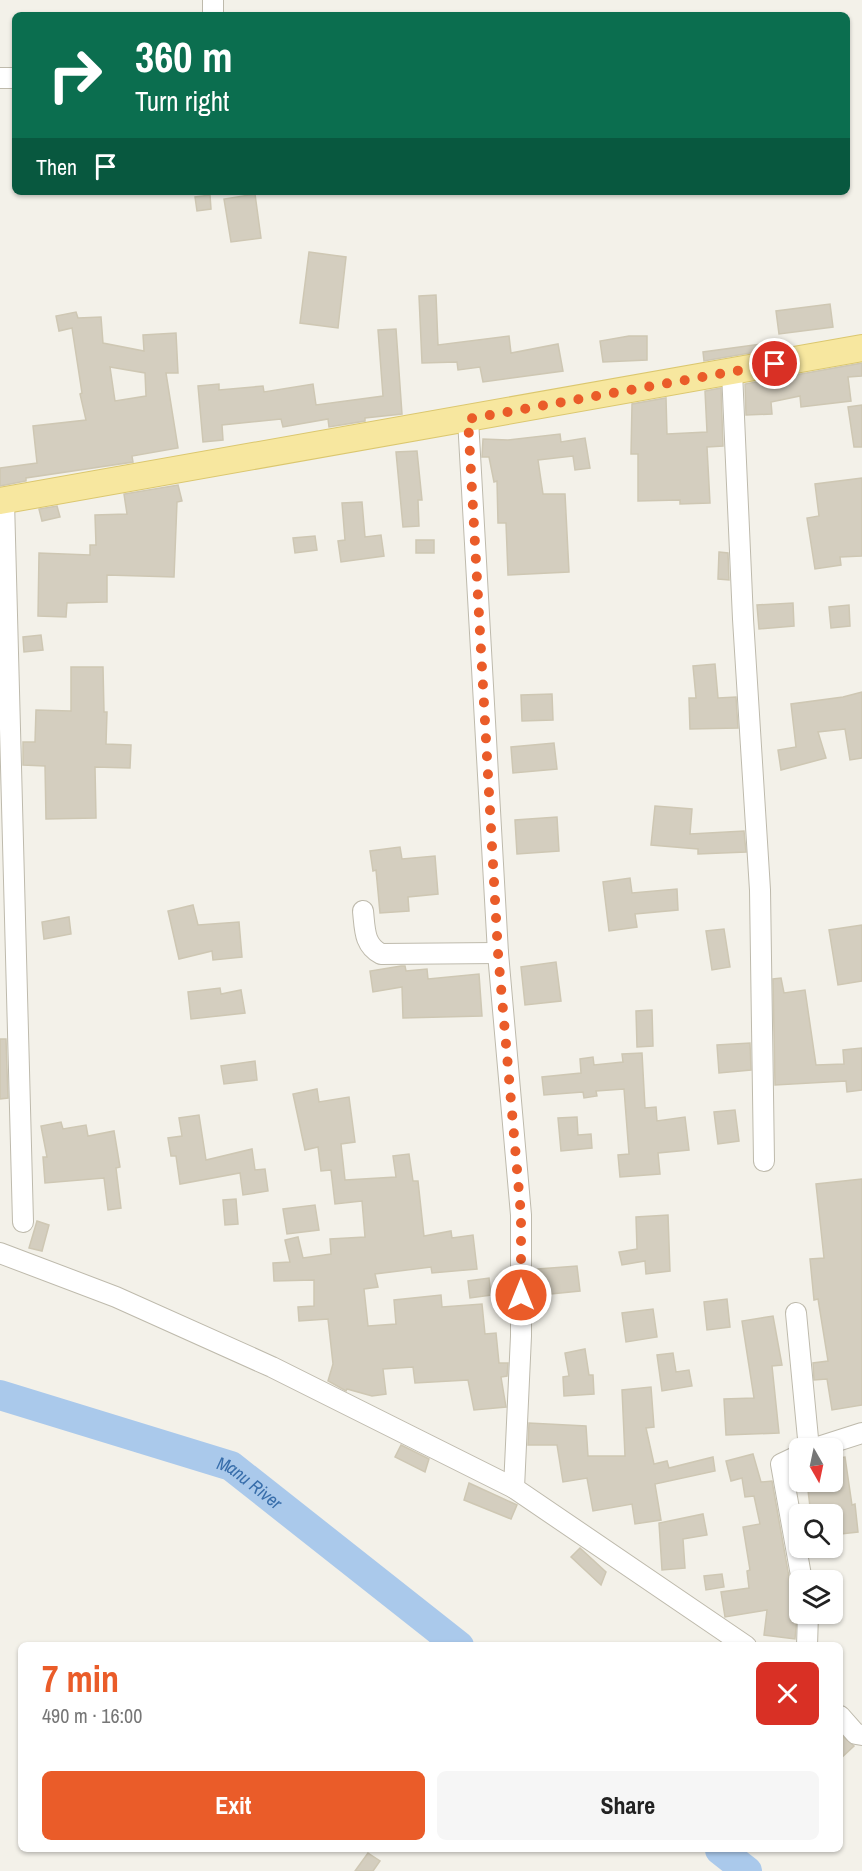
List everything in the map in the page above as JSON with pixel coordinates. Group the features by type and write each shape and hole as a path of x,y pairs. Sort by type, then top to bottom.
{"main road":[{"path":"2,501 862,348"}],"street":[{"path":"732,372 743,619 760,890 764,1161"},
{"path":"468,419 498,953 521,1215 521,1336 514,1488"},
{"path":"2,501 23,1222"},
{"path":"363,911 367,941 370,948 381,954 498,953"},
{"path":"0,1253 117,1297 272,1367 514,1488 740,1642"},
{"path":"796,1313 809,1438"},
{"path":"843,1439 862,1433"},
{"path":"789,1460 782,1464 800,1570"},
{"path":"807,1642 808,1624"},
{"path":"843,1719 856,1734 862,1735"}],"building":[{"path":"210,195 211,209 197,211 195,197"},
{"path":"255,195 261,238 231,242 224,199"},
{"path":"309,252 346,257 338,328 300,323"},
{"path":"436,295 438,345 509,336 511,353 558,344 563,371 483,382 480,367 458,370 457,362 422,363 419,296"},
{"path":"830,304 833,327 779,334 776,311"},
{"path":"76,312 78,318 101,317 103,343 144,351 143,335 176,333 178,373 166,373 178,448 132,456 133,462 26,478 26,481 0,486 0,468 37,463 33,426 86,420 80,394 82,393 72,328 59,331 56,316","holes":["110,367 145,373 146,396 115,401"]},
{"path":"396,329 402,414 365,418 365,421 329,427 328,419 283,427 281,419 222,425 223,440 203,442 198,386 219,384 219,390 263,386 264,392 313,384 316,405 383,396 378,330"},
{"path":"629,336 647,336 647,360 603,362 600,341"},
{"path":"761,344 762,351 704,361 703,352"},
{"path":"862,363 862,376 848,377 851,401 801,407 800,396 771,402 772,414 746,415 745,384"},
{"path":"721,388 723,446 707,447 710,503 680,504 680,500 638,501 638,454 631,454 632,404 666,398 667,434 707,432 705,391"},
{"path":"862,405 862,447 854,447 848,407"},
{"path":"560,434 561,442 585,438 590,468 575,470 573,456 538,460 543,494 565,494 569,572 508,575 506,523 498,523 497,481 494,482 489,457 482,457 483,439 508,440"},
{"path":"417,451 422,500 418,500 419,526 403,527 396,452"},
{"path":"862,478 862,556 840,557 841,565 815,569 807,518 819,516 815,484"},
{"path":"178,485 182,501 177,502 174,577 107,575 107,602 67,603 66,617 38,616 39,553 90,555 90,545 96,545 95,515 127,514 124,494"},
{"path":"362,502 365,537 381,535 384,556 341,562 338,541 345,540 342,503"},
{"path":"57,506 60,517 42,521 39,509"},
{"path":"315,536 317,550 295,553 293,538"},
{"path":"416,540 434,540 434,553 416,553"},
{"path":"719,552 728,553 729,580 718,579"},
{"path":"793,603 794,626 759,629 757,605"},
{"path":"849,605 850,626 831,628 829,607"},
{"path":"41,635 43,650 24,652 23,637"},
{"path":"715,664 718,698 736,697 738,728 690,729 689,698 696,698 693,666"},
{"path":"71,667 103,667 104,712 107,712 106,744 131,745 130,768 95,767 96,818 46,819 45,766 23,765 23,742 35,742 36,710 71,711"},
{"path":"862,692 862,758 850,760 845,729 818,732 826,758 781,770 778,750 796,747 791,704"},
{"path":"552,694 553,720 522,721 521,695"},
{"path":"554,743 557,769 513,773 511,747"},
{"path":"655,806 692,809 690,834 744,831 746,852 698,854 698,849 651,845"},
{"path":"557,817 559,851 517,854 515,820"},
{"path":"400,847 402,859 435,856 438,894 408,897 409,911 380,913 376,870 373,871 370,851"},
{"path":"630,878 632,893 677,889 678,910 635,914 637,927 609,931 603,882"},
{"path":"193,905 198,925 239,922 242,957 213,960 212,951 179,959 168,911"},
{"path":"69,917 71,934 44,939 42,922"},
{"path":"862,925 862,981 838,985 829,930"},
{"path":"724,929 730,967 712,970 706,931"},
{"path":"556,962 561,1001 525,1005 521,967"},
{"path":"405,966 406,971 427,969 428,979 479,974 482,1016 403,1018 402,987 373,992 370,971"},
{"path":"781,978 784,993 805,990 816,1065 844,1064 843,1050 862,1048 862,1090 847,1092 846,1081 775,1085 773,979"},
{"path":"220,988 221,994 241,990 245,1013 191,1019 188,992"},
{"path":"652,1010 653,1046 637,1047 636,1011"},
{"path":"0,1039 6,1039 8,1098 0,1099"},
{"path":"750,1043 751,1070 719,1073 717,1045"},
{"path":"642,1053 645,1108 656,1107 657,1121 685,1117 689,1150 658,1153 660,1174 620,1177 618,1155 629,1154 624,1089 596,1091 597,1096 584,1098 583,1092 544,1095 542,1077 581,1073 580,1059 593,1057 594,1065 623,1062 622,1054"},
{"path":"255,1061 257,1080 224,1084 221,1066"},
{"path":"317,1089 319,1102 349,1097 355,1142 341,1144 345,1180 396,1177 393,1156 409,1154 413,1181 418,1181 424,1236 451,1231 452,1238 473,1235 477,1269 432,1273 431,1267 375,1274 378,1287 364,1289 368,1326 396,1324 394,1300 441,1295 442,1307 482,1304 485,1334 496,1333 499,1363 508,1363 507,1376 501,1377 506,1407 474,1410 468,1380 415,1383 413,1367 383,1369 386,1394 372,1396 347,1389 346,1391 328,1381 333,1364 328,1319 299,1321 298,1307 314,1306 314,1280 274,1281 273,1263 290,1262 285,1240 298,1237 303,1258 331,1254 330,1239 365,1237 362,1201 335,1204 331,1170 321,1171 318,1147 305,1150 293,1094"},
{"path":"735,1110 739,1141 718,1144 714,1112"},
{"path":"199,1115 206,1160 252,1149 255,1170 265,1169 268,1191 243,1195 240,1173 180,1184 176,1156 171,1156 168,1138 182,1136 179,1118"},
{"path":"577,1117 578,1135 591,1134 592,1148 561,1151 558,1118"},
{"path":"61,1122 63,1129 86,1125 88,1136 114,1131 120,1167 116,1168 121,1208 108,1210 104,1178 45,1183 43,1157 47,1157 41,1126"},
{"path":"862,1179 862,1405 832,1410 827,1379 814,1380 813,1363 828,1361 818,1299 814,1300 810,1259 824,1258 816,1184"},
{"path":"236,1199 238,1224 225,1225 223,1200"},
{"path":"315,1205 319,1230 287,1234 283,1209"},
{"path":"668,1215 670,1271 646,1274 645,1261 622,1265 619,1252 637,1249 636,1217"},
{"path":"37,1221 49,1225 42,1251 29,1248"},
{"path":"577,1266 580,1291 541,1295 538,1269"},
{"path":"489,1278 491,1295 470,1298 468,1281"},
{"path":"727,1299 730,1327 707,1330 704,1302"},
{"path":"653,1309 657,1337 626,1342 622,1313"},
{"path":"773,1316 782,1365 772,1366 779,1433 726,1435 724,1399 754,1398 742,1321"},
{"path":"585,1349 589,1375 593,1375 594,1394 564,1396 563,1377 569,1376 565,1353"},
{"path":"673,1353 676,1372 689,1370 692,1386 662,1391 657,1355"},
{"path":"651,1387 654,1427 646,1428 654,1464 667,1461 669,1468 713,1457 715,1471 655,1484 661,1520 635,1524 632,1504 593,1511 587,1478 563,1482 557,1445 528,1445 529,1423 586,1426 588,1456 625,1456 622,1390"},
{"path":"401,1445 429,1459 425,1472 395,1457"},
{"path":"753,1454 761,1482 772,1481 789,1577 789,1624 796,1624 795,1639 764,1635 767,1610 725,1617 721,1592 749,1588 747,1571 750,1570 743,1527 760,1524 754,1496 745,1497 742,1478 731,1481 726,1461"},
{"path":"843,1457 845,1457 852,1505 855,1504 858,1532 843,1534 843,1504 810,1504 808,1492 843,1492"},
{"path":"469,1483 517,1505 511,1519 464,1500"},
{"path":"703,1514 707,1535 683,1539 685,1568 662,1570 659,1523"},
{"path":"580,1548 606,1572 601,1585 571,1557"},
{"path":"722,1574 724,1587 706,1590 704,1576"},
{"path":"843,1737 854,1746 843,1756"},
{"path":"368,1853 380,1861 373,1871 355,1871"}],"waterway":[{"name":"Manu River","path":"0,1395 231,1466 454,1642"},
{"name":"Manu River","path":"723,1852 747,1871"}],"route":[{"path":"521,1295 521,1215 498,953 468,419 775,364"}]}
